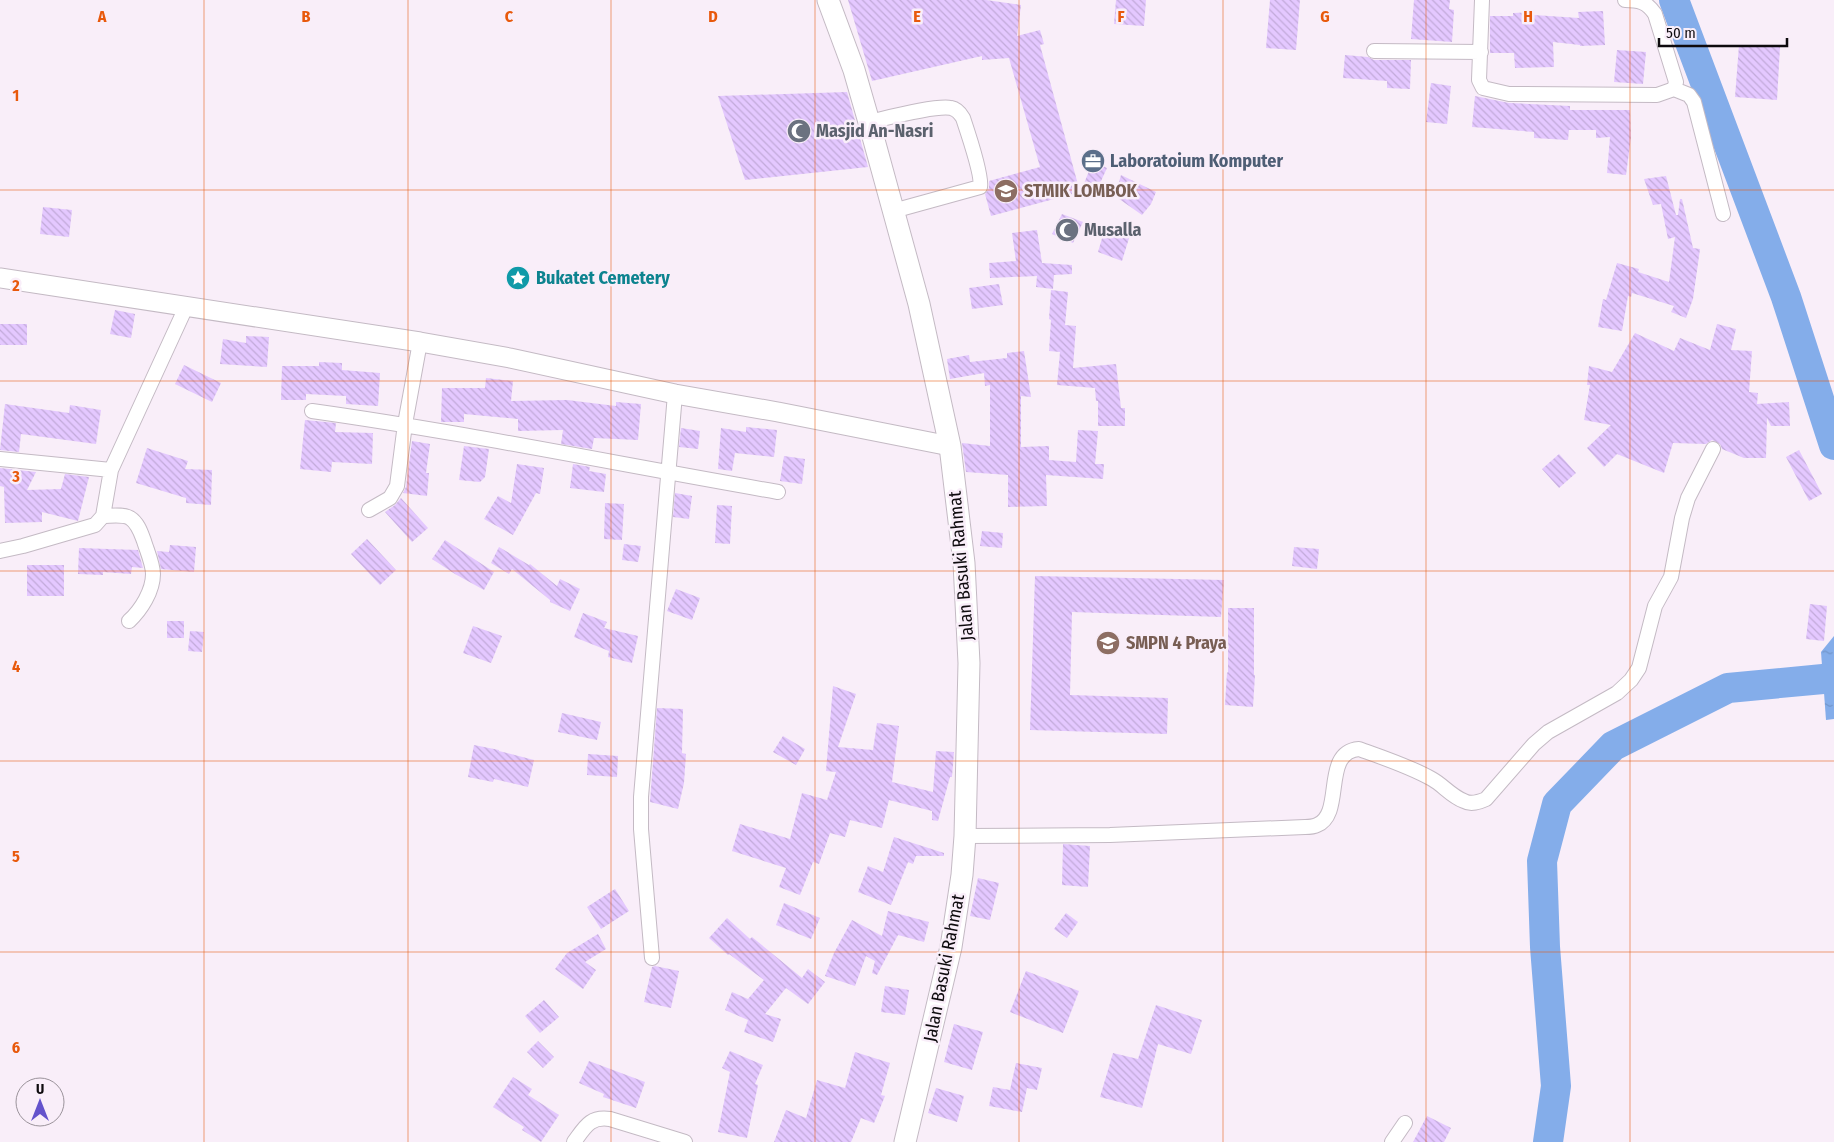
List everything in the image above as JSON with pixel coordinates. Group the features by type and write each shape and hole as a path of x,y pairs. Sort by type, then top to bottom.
{"main road":[{"name":"Jalan Basuki Rahmat","path":"828,0 854,70 919,304 950,446 964,563 969,662 965,836 962,875 951,947 906,1142"},
{"path":"0,278 420,342 510,358 675,394 950,446"}],"street":[{"path":"1482,0 1479,80 1483,88 1509,94 1657,95 1674,89 1689,95 1694,102 1723,214"},
{"path":"1624,0 1642,1 1650,6 1655,14 1675,75 1674,89"},
{"path":"1374,51 1480,52"},
{"path":"869,122 932,110 954,109 960,112 963,118 975,157 981,182 980,187 893,211"},
{"path":"0,551 88,528 95,525 103,516 112,470 186,307"},
{"path":"368,510 390,498 395,490 420,342"},
{"path":"652,958 640,796 652,680 675,394"},
{"path":"312,411 405,424 778,492"},
{"path":"965,836 1110,835 1317,825 1325,818 1329,810 1339,763 1344,754 1350,750 1359,749 1413,769 1434,780 1448,792 1465,802 1475,803 1486,799 1534,744 1548,732 1617,693 1631,680 1639,668 1655,606 1671,576 1682,518 1688,498 1714,449"},
{"path":"0,459 112,470"},
{"path":"103,516 123,516 134,522 140,530 152,570 152,582 144,602 138,613 129,621"},
{"path":"574,1142 590,1122 599,1118 605,1118 685,1142"},
{"path":"1392,1142 1405,1123"}],"water":[{"path":"1834,636 1834,719 1826,720 1821,652"}],"building":[{"path":"848,0 986,0 1021,5 1017,36 1040,30 1044,44 1040,45 1080,192 991,216 985,194 989,188 989,181 1040,167 1009,58 982,60 982,56 872,81"},
{"path":"1116,0 1146,0 1144,26 1114,24"},
{"path":"1270,0 1300,0 1296,50 1266,48"},
{"path":"1414,0 1450,0 1449,9 1454,10 1452,42 1411,39"},
{"path":"1603,11 1605,45 1580,46 1553,42 1554,67 1515,68 1514,53 1490,53 1490,16 1513,16 1513,13 1534,12 1534,15 1579,18 1578,12"},
{"path":"1739,45 1780,47 1777,100 1735,97"},
{"path":"1617,50 1646,52 1643,84 1614,82"},
{"path":"1345,55 1368,57 1374,60 1411,60 1410,89 1387,88 1387,81 1343,78"},
{"path":"1431,83 1451,86 1447,124 1426,122"},
{"name":"Masjid An-Nasri","path":"847,92 868,167 745,180 718,96"},
{"path":"1475,96 1509,103 1570,106 1570,110 1630,110 1631,137 1626,175 1607,173 1610,137 1596,138 1596,130 1569,130 1568,140 1534,138 1534,132 1472,127"},
{"path":"1093,161 1107,168 1096,192 1083,186"},
{"path":"1121,175 1156,192 1151,204 1142,215 1115,196"},
{"path":"1666,176 1676,215 1678,215 1680,199 1682,199 1693,248 1700,249 1693,299 1686,318 1671,312 1674,306 1632,293 1631,297 1628,296 1622,331 1598,327 1603,299 1606,300 1617,263 1639,269 1638,272 1669,282 1675,237 1668,239 1661,204 1653,205 1644,179"},
{"path":"43,207 72,210 69,237 40,234"},
{"name":"Musalla","path":"1062,214 1083,222 1073,243 1052,234"},
{"path":"1105,228 1130,235 1122,261 1098,252"},
{"path":"1037,230 1042,263 1072,265 1072,274 1054,275 1053,289 1036,287 1037,276 990,278 989,263 1016,261 1012,233"},
{"path":"999,284 1003,305 972,309 969,288"},
{"path":"1051,290 1068,292 1065,325 1076,326 1073,368 1116,364 1121,408 1125,408 1125,426 1098,426 1098,401 1096,401 1095,388 1057,385 1060,352 1049,351"},
{"path":"115,310 135,314 131,338 110,334"},
{"path":"0,324 27,324 27,345 0,345"},
{"path":"1717,324 1736,329 1731,350 1752,351 1749,392 1758,393 1757,404 1789,402 1790,426 1771,426 1767,418 1766,458 1744,458 1722,449 1720,444 1712,440 1706,444 1673,443 1664,473 1617,454 1604,467 1587,448 1611,425 1584,420 1590,385 1587,385 1589,366 1612,372 1635,333 1674,351 1680,338 1710,350"},
{"path":"246,336 269,337 267,367 220,364 223,339 246,343"},
{"path":"1024,351 1031,397 1021,396 1021,447 1049,446 1049,460 1076,462 1078,430 1098,431 1095,464 1104,464 1103,479 1046,475 1047,506 1008,507 1008,475 966,472 962,443 990,446 990,385 985,386 984,373 950,379 947,359 969,355 970,362 1007,358 1007,353"},
{"path":"319,362 342,363 342,370 380,373 378,406 346,404 346,396 306,394 306,400 281,400 282,366 319,366"},
{"path":"184,365 221,383 212,402 175,384"},
{"path":"486,378 513,381 511,401 567,400 616,406 616,402 641,404 638,440 594,438 592,449 561,444 563,430 518,431 518,419 464,414 464,422 441,422 442,388 485,388"},
{"path":"5,404 69,413 70,405 101,410 96,444 21,434 19,452 0,450"},
{"path":"305,420 336,423 335,432 373,433 372,464 332,462 331,472 300,469"},
{"path":"746,427 777,430 774,457 735,453 732,471 718,469 721,428 746,432"},
{"path":"681,428 700,431 698,449 679,447"},
{"path":"412,441 430,444 426,473 429,473 427,496 403,493 406,487"},
{"path":"464,446 489,449 485,477 480,482 459,480"},
{"path":"147,448 188,461 185,469 212,470 211,505 186,503 186,498 136,483"},
{"path":"1799,450 1822,494 1809,501 1786,457"},
{"path":"1559,454 1576,473 1559,488 1542,469"},
{"path":"784,456 805,459 802,484 780,481"},
{"path":"517,464 544,468 540,494 536,493 513,535 484,519 498,496 511,503"},
{"path":"573,464 590,467 589,471 606,474 604,492 570,488"},
{"path":"0,468 36,472 27,490 61,489 65,474 89,477 78,521 42,512 42,522 5,523 4,487 0,486"},
{"path":"675,493 692,496 689,519 673,517"},
{"path":"401,498 428,528 412,542 385,512"},
{"path":"605,503 624,504 622,540 604,539"},
{"path":"717,505 732,506 730,544 715,543"},
{"path":"982,531 1003,533 1002,548 980,546"},
{"path":"367,539 396,570 380,585 351,554"},
{"path":"445,540 494,572 484,590 432,559"},
{"path":"624,544 641,546 638,562 622,560"},
{"path":"170,545 196,547 194,572 161,569 157,551 169,552"},
{"path":"499,547 530,564 557,586 560,579 580,589 570,611 550,602 550,600 512,569 509,574 491,563"},
{"path":"1294,547 1319,549 1317,569 1292,566"},
{"path":"79,548 138,550 143,568 132,567 131,574 103,572 103,575 78,574"},
{"path":"27,565 64,565 64,596 27,596"},
{"path":"1035,576 1224,580 1221,617 1072,612 1070,695 1168,698 1167,734 1030,730"},
{"path":"676,589 700,598 692,620 667,611"},
{"path":"1810,604 1827,606 1824,641 1806,639"},
{"path":"1228,608 1254,608 1255,675 1253,707 1225,705 1228,673"},
{"path":"583,613 607,622 604,628 638,636 632,663 608,657 609,651 574,637"},
{"path":"167,621 184,621 184,638 167,638"},
{"path":"473,626 502,636 491,663 463,653"},
{"path":"190,631 204,632 202,652 188,651"},
{"path":"833,686 856,694 838,747 873,750 877,723 899,726 892,782 933,792 936,751 954,752 952,777 950,777 938,821 932,820 932,811 889,800 882,828 850,820 845,837 830,833 819,864 813,862 800,895 779,887 786,868 732,851 740,824 790,839 802,793 827,800 836,772 826,771"},
{"path":"657,708 683,709 682,753 686,754 684,783 678,809 650,802"},
{"path":"562,713 601,722 597,740 558,732"},
{"path":"783,736 805,749 796,765 773,752"},
{"path":"474,745 534,760 528,787 494,779 493,782 468,777"},
{"path":"588,754 618,756 617,777 587,775"},
{"path":"894,837 944,853 944,856 916,856 913,864 908,862 891,905 858,892 868,866 883,872"},
{"path":"1063,844 1090,846 1088,887 1062,885"},
{"path":"978,878 999,883 990,920 970,916"},
{"path":"615,889 629,911 601,929 587,907"},
{"path":"784,903 820,918 811,939 776,925"},
{"path":"888,911 929,922 924,942 898,935 877,975 872,973 875,961 866,956 855,986 825,976 834,953 852,920 882,936"},
{"path":"1066,913 1078,922 1067,938 1054,929"},
{"path":"727,918 750,939 752,937 802,978 808,969 825,982 808,1004 786,988 765,1014 781,1019 773,1042 744,1032 748,1020 725,1010 732,992 748,999 764,980 728,955 709,938"},
{"path":"598,934 606,949 585,962 596,970 583,989 555,969 567,953"},
{"path":"652,967 679,971 671,1008 644,1002"},
{"path":"1026,971 1079,991 1063,1033 1010,1012"},
{"path":"885,986 909,990 905,1015 881,1012"},
{"path":"544,1000 559,1017 540,1033 525,1016"},
{"path":"1156,1005 1202,1020 1191,1054 1158,1044 1142,1108 1100,1097 1113,1053 1138,1059"},
{"path":"954,1024 983,1032 972,1070 944,1062"},
{"path":"538,1041 554,1057 543,1068 527,1052"},
{"path":"730,1051 763,1065 755,1084 758,1085 747,1138 718,1132 730,1072 722,1068"},
{"path":"855,1052 890,1063 881,1095 885,1096 874,1123 861,1118 851,1142 774,1142 786,1110 806,1118 817,1080 845,1088"},
{"path":"589,1061 645,1082 636,1108 603,1097 604,1094 579,1083"},
{"path":"1016,1063 1042,1068 1037,1090 1027,1088 1022,1112 989,1106 993,1087 1010,1090"},
{"path":"513,1077 532,1089 528,1095 559,1115 541,1142 522,1130 524,1127 493,1107"},
{"path":"936,1088 964,1096 957,1122 928,1113"},
{"path":"1427,1116 1451,1128 1444,1142 1413,1142"}],"waterway":[{"path":"1674,0 1786,297 1834,445"},
{"path":"1548,1142 1556,1086 1545,947 1542,861 1557,804 1613,746 1728,688 1823,679"}],"place":[{"name":"Masjid An-Nasri","path":"799,131"},
{"name":"Laboratoium Komputer","path":"1093,161"},
{"name":"STMIK LOMBOK","path":"1006,191"},
{"name":"Musalla","path":"1067,230"},
{"name":"Bukatet Cemetery","path":"518,278"},
{"name":"SMPN 4 Praya","path":"1108,643"}]}
